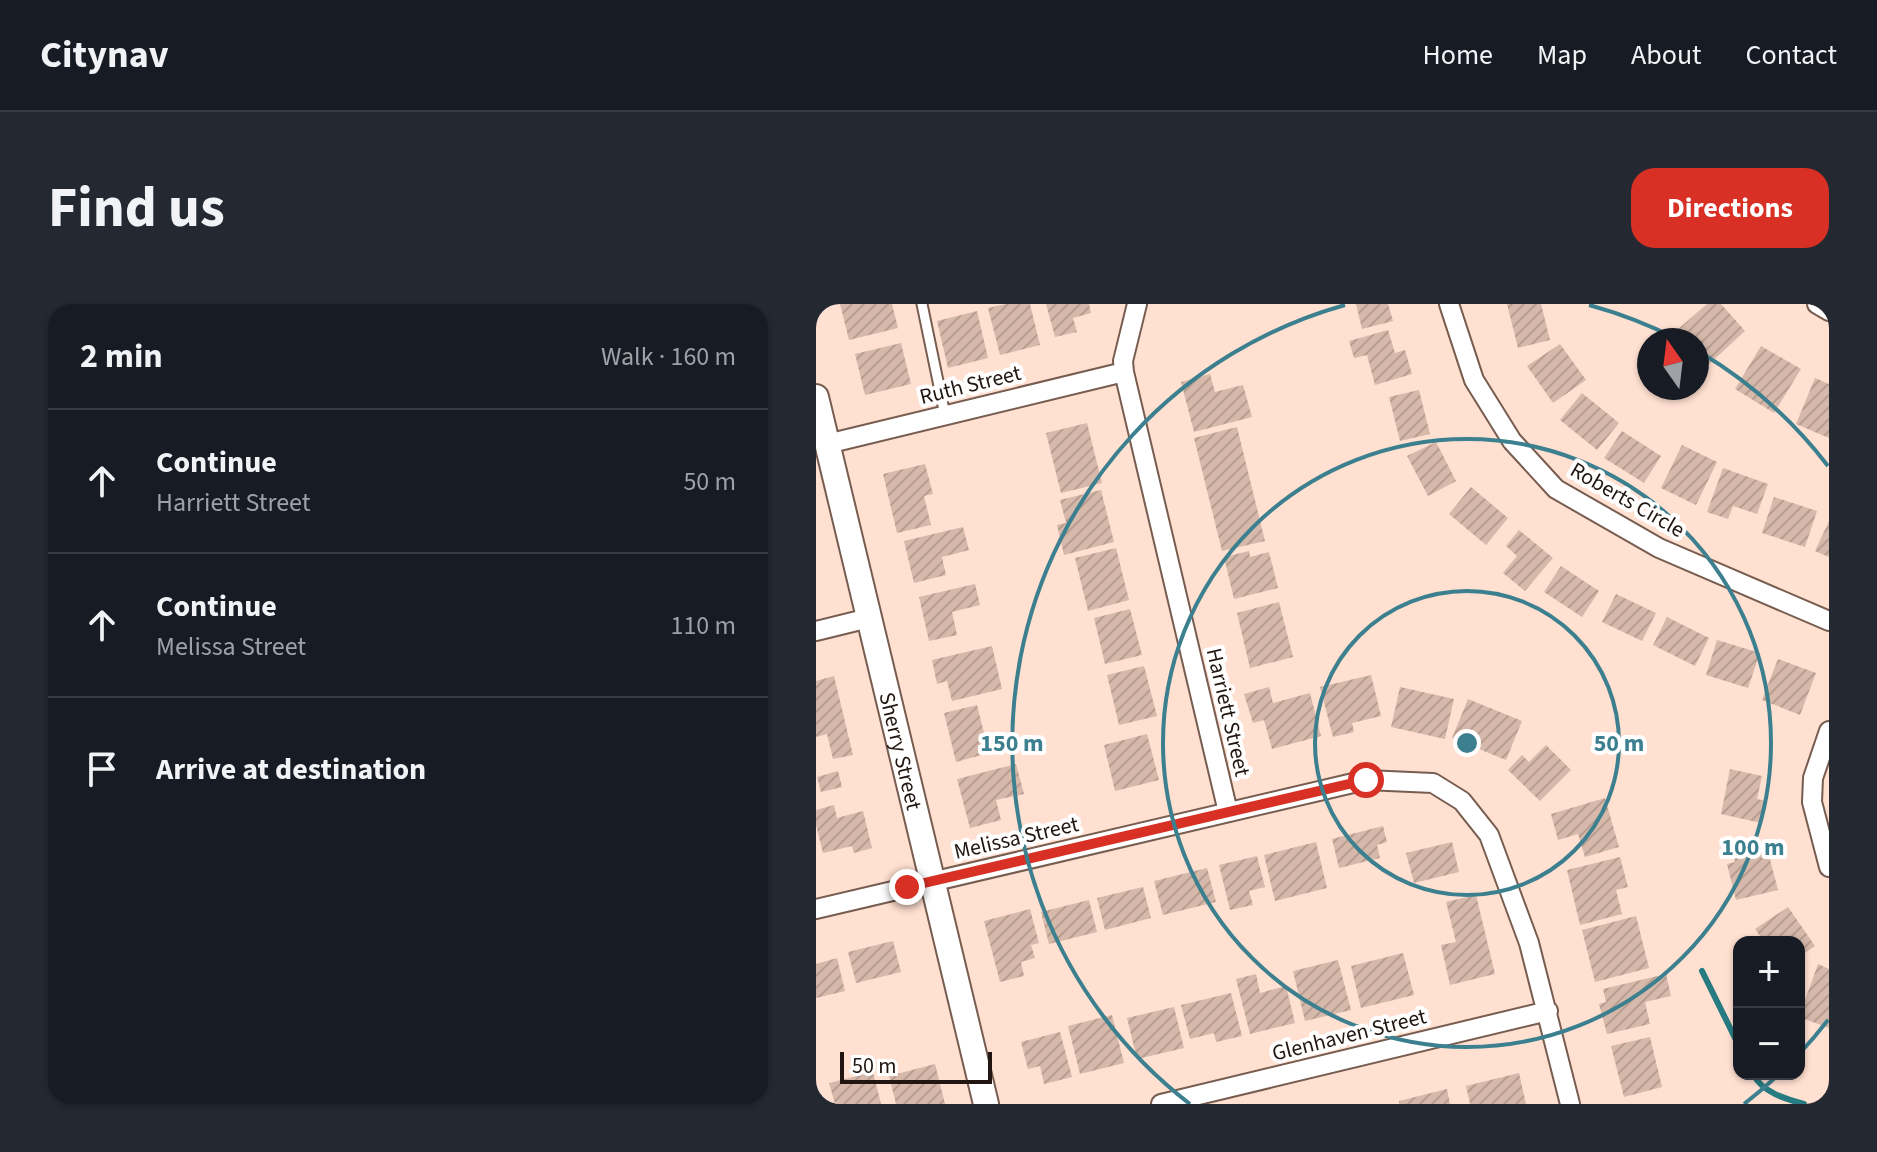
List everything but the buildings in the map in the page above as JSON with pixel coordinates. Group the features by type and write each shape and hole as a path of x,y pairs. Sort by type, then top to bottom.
{"street":[{"name":"Harriett Street","path":"1137,304 1123,361 1124,372 1228,812 1366,780 1433,783 1462,801 1489,835 1529,943 1570,1104"},
{"name":"Roberts Circle","path":"1449,304 1474,380 1512,441 1556,489 1659,548 1829,621"},
{"path":"1817,304 1829,311"},
{"name":"Ruth Street","path":"827,444 1124,372"},
{"name":"Sherry Street","path":"816,397 986,1104"},
{"path":"816,631 869,618"},
{"path":"1829,731 1813,778 1812,802 1829,867"},
{"name":"Melissa Street","path":"816,909 1228,812"},
{"name":"Glenhaven Street","path":"1161,1104 1548,1011"}],"lane":[{"path":"922,304 945,415"}],"waterway":[{"path":"1702,971 1733,1034"},
{"path":"1757,1080 1768,1090 1804,1104"}],"route":[{"path":"907,887 1366,780"}]}
